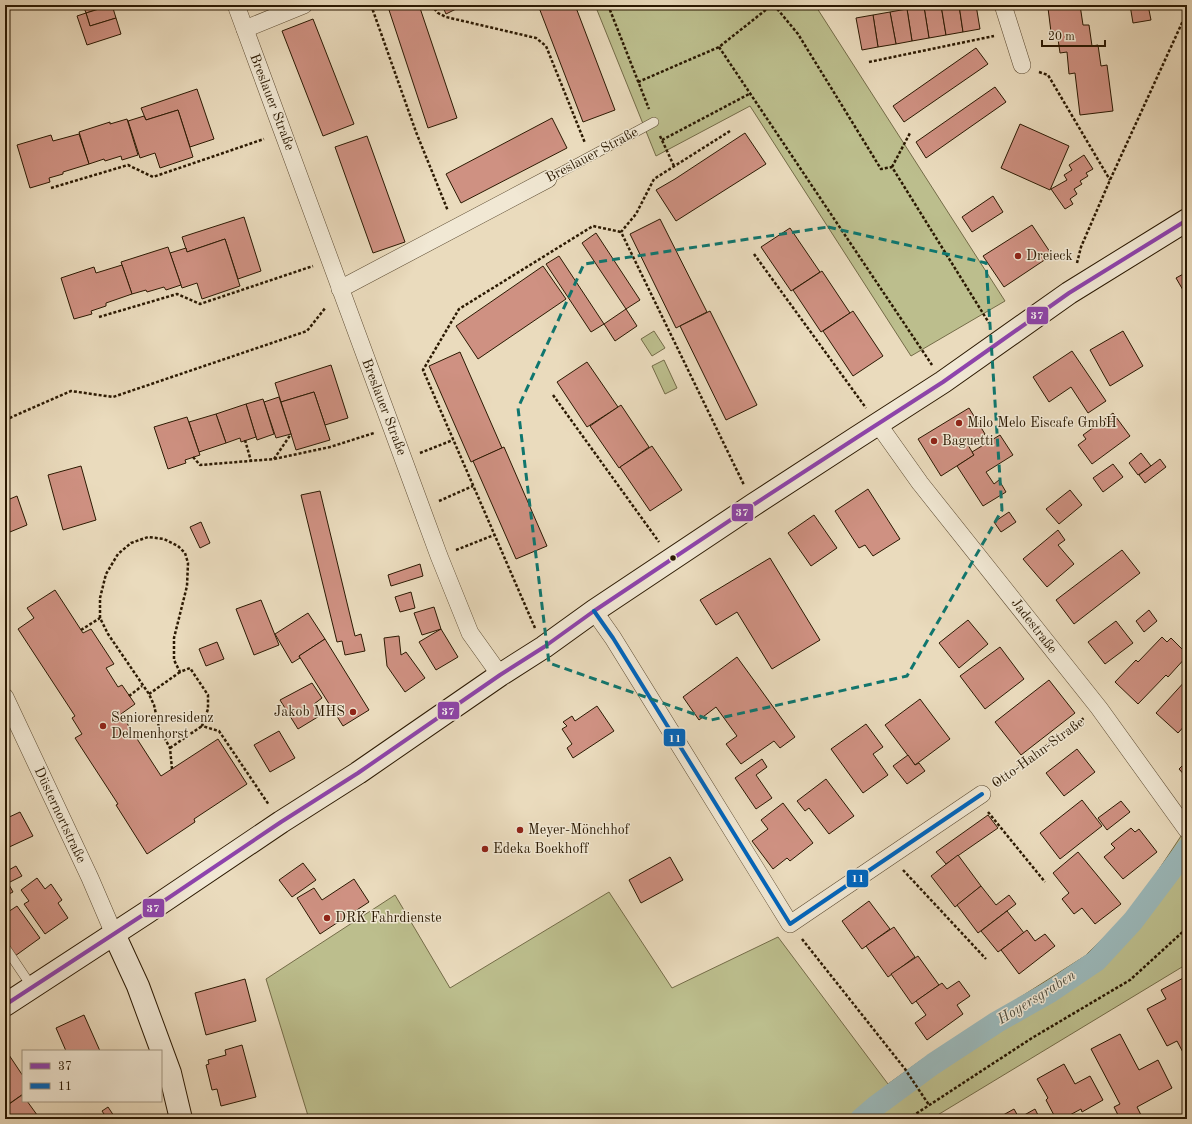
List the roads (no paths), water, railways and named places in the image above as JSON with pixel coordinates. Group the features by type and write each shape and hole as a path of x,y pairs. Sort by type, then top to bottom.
{"main road":[{"path":"5,1005 281,822 358,773 500,675 544,647 753,505 943,382 1069,292 1187,220"},
{"path":"114,934 138,986 161,1050"},
{"path":"162,1052 181,1119"}],"street":[{"name":"Breslauer Straße","path":"236,5 284,132 340,289 470,633 500,675"},
{"path":"245,29 304,5"},
{"path":"1003,5 1022,65"},
{"name":"Breslauer Straße","path":"340,289 548,179"},
{"name":"Jadestraße","path":"878,424 920,483 1098,708 1187,830"},
{"name":"Otto-Hahn-Straße","path":"594,612 618,645 790,924 979,796"},
{"name":"Düsternortstraße","path":"5,697 90,878 114,934"}],"lane":[{"name":"Breslauer Straße","path":"548,179 654,122"},
{"path":"5,947 32,987"}],"waterway":[{"name":"Hoyersgraben","path":"861,1119 876,1106 933,1064 997,1022 1050,992 1096,961 1133,921 1187,849"}],"place":[{"name":"Dreieck","path":"1018,256"},
{"name":"Milo Melo Eiscafe GmbH","path":"959,423"},
{"name":"Baguetti","path":"934,441"},
{"name":"Jakob MHS","path":"353,712"},
{"name":"Seniorenresidenz Delmenhorst","path":"103,726"},
{"name":"Meyer-Mönchhof","path":"520,830"},
{"name":"Edeka Boekhoff","path":"485,849"},
{"name":"DRK Fahrdienste","path":"327,918"}]}
